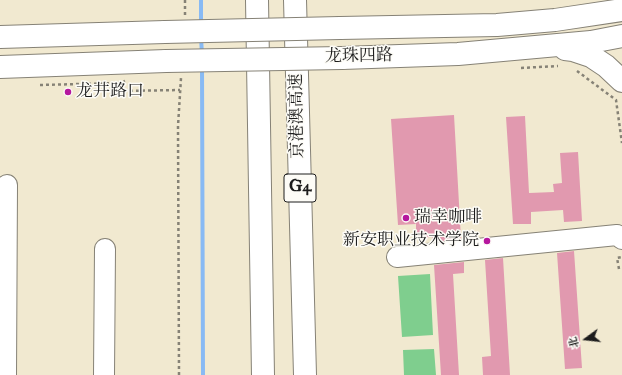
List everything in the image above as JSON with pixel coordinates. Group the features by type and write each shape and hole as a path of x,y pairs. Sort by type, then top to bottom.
{"main road":[{"name":"G4","path":"257,0 263,375"},
{"name":"京港澳高速","path":"295,0 305,375"},
{"name":"龙珠四路","path":"0,37 497,25 556,20 622,10"},
{"name":"龙珠四路","path":"0,67 174,68 342,58 458,54 598,41 622,36"},
{"path":"542,46 574,50 591,56 606,66 622,81"}],"lane":[{"path":"6,375 3,343 7,185"},
{"path":"397,257 620,235"},
{"path":"104,375 105,249"}],"path":[{"path":"185,0 185,17"},
{"path":"515,68 562,66"},
{"path":"174,68 180,90 178,126 179,375"},
{"path":"576,70 616,100 622,143"},
{"path":"120,82 120,91 180,90"},
{"path":"619,269 618,258 622,257"}],"green space":[{"path":"430,274 433,335 402,337 398,276"},
{"path":"434,349 436,375 404,375 403,350"}],"building":[{"path":"454,115 461,239 433,242 432,237 416,238 416,224 398,225 391,119"},
{"path":"525,116 529,193 554,192 553,184 562,183 560,153 578,152 582,221 564,222 563,210 531,212 531,224 513,224 506,117"},
{"path":"574,251 582,368 565,369 557,253"},
{"path":"503,258 510,375 483,375 482,357 491,356 485,260"},
{"path":"464,262 464,273 453,274 459,375 441,375 434,265"}],"waterway":[{"path":"201,0 201,25"},
{"path":"201,37 202,55"},
{"path":"202,67 203,375"}],"place":[{"name":"龙井路口","path":"68,92"},
{"name":"瑞幸咖啡","path":"406,218"},
{"name":"新安职业技术学院","path":"487,241"}]}
